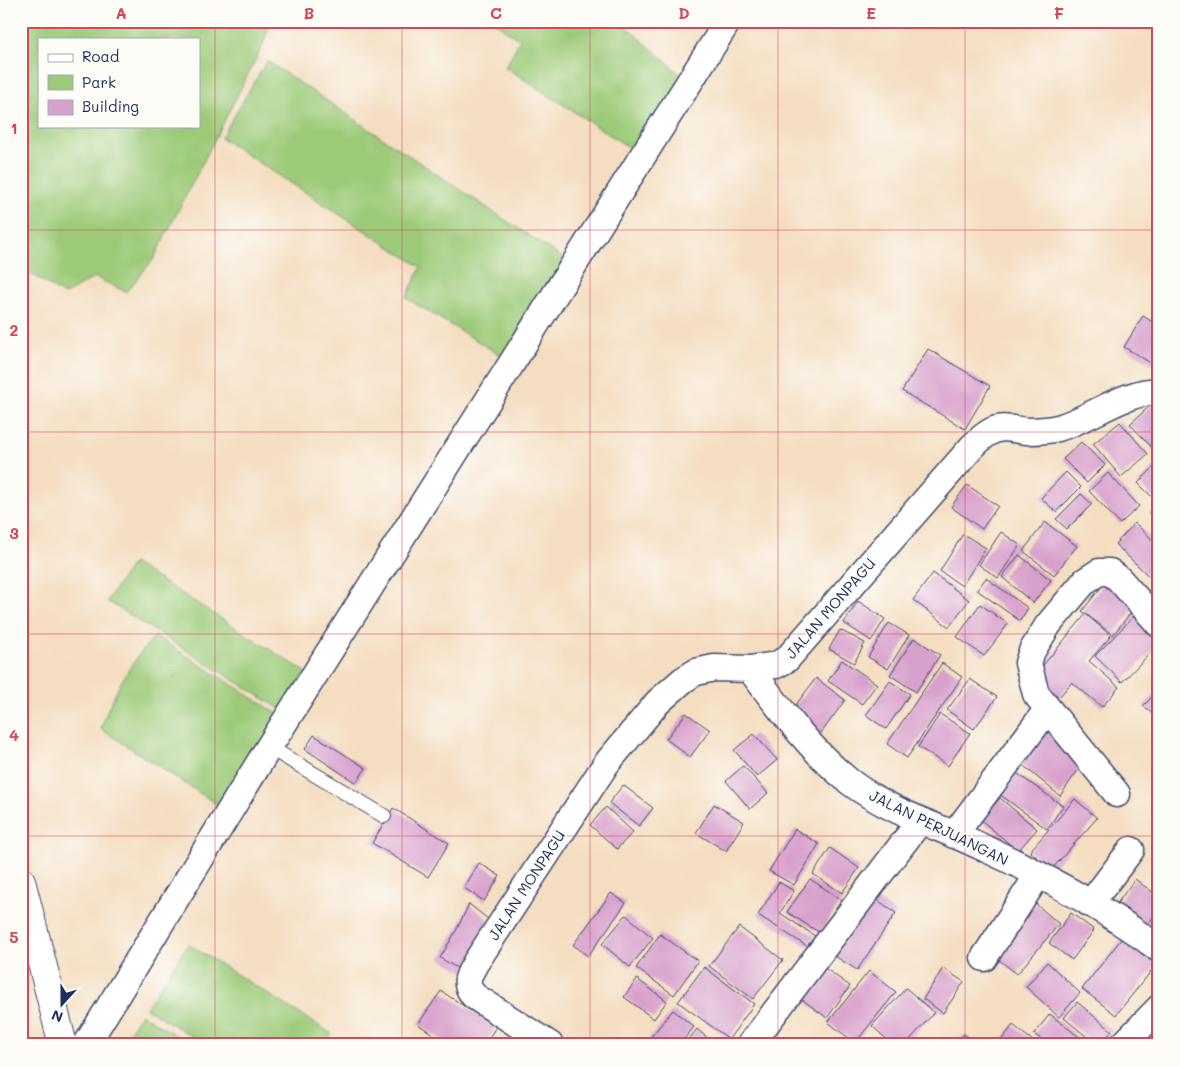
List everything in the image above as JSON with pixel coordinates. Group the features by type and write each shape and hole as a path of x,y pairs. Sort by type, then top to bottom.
{"street":[{"path":"86,1045 269,747 728,21"},
{"name":"JALAN MONPAGU","path":"550,1045 474,996 468,989 468,977 606,764 658,702 683,680 696,672 714,668 750,669 776,665 787,659 972,447 990,432 1003,428 1029,431 1056,428 1079,420 1129,396 1145,392 1159,392"},
{"path":"1117,794 1047,710 1036,694 1028,663 1032,651 1048,625 1085,581 1099,572 1110,572 1119,579 1159,624"},
{"name":"JALAN PERJUANGAN","path":"750,669 781,711 831,765 851,782 920,821 982,847 1038,875 1128,926 1159,949"},
{"path":"954,835 1047,710"},
{"path":"750,1045 920,821"},
{"path":"1090,904 1131,850"},
{"path":"984,958 1038,875"},
{"path":"21,881 63,1045"},
{"path":"1125,1044 1159,1008"}],"lane":[{"path":"269,747 384,816"}],"green space":[{"path":"21,21 271,21 262,47 153,260 126,292 95,277 64,295 21,267"},
{"path":"493,21 617,21 633,32 684,78 636,152 505,67 520,40"},
{"path":"267,61 564,259 507,359 406,298 421,267 221,138"},
{"path":"133,563 306,672 282,710 107,601"},
{"path":"155,636 280,715 221,807 101,729 116,691 138,657"},
{"path":"188,944 332,1034 324,1045 206,1045 146,1008"},
{"path":"141,1014 192,1045 121,1045"}],"building":[{"path":"1143,316 1159,326 1159,368 1124,347"},
{"path":"928,349 990,386 965,429 902,391"},
{"path":"1155,401 1159,405 1158,454 1130,424"},
{"path":"1120,422 1148,454 1121,477 1093,444"},
{"path":"1081,442 1105,465 1087,483 1063,459"},
{"path":"1156,465 1159,468 1159,493 1154,499 1138,483"},
{"path":"1066,472 1081,487 1056,512 1041,498"},
{"path":"1108,473 1139,506 1120,524 1089,491"},
{"path":"967,485 998,506 982,529 951,507"},
{"path":"1081,494 1092,504 1067,529 1056,519"},
{"path":"1159,504 1159,523 1149,513"},
{"path":"1045,522 1077,546 1054,575 1023,551"},
{"path":"1135,523 1159,546 1159,578 1155,582 1115,544"},
{"path":"1001,532 1020,545 998,578 979,565"},
{"path":"963,534 986,548 962,586 940,571"},
{"path":"1019,555 1051,580 1033,603 1002,577"},
{"path":"933,573 969,600 949,627 913,600"},
{"path":"986,578 1028,608 1020,621 977,590"},
{"path":"1106,581 1137,605 1113,635 1082,611"},
{"path":"858,601 885,619 871,641 844,623"},
{"path":"980,604 1008,624 984,656 957,637"},
{"path":"1138,612 1159,631 1159,644 1122,682 1095,656"},
{"path":"1086,614 1111,636 1089,661 1119,687 1102,707 1072,682 1059,697 1034,676"},
{"path":"889,623 909,635 888,669 868,657"},
{"path":"840,630 865,643 854,663 829,649"},
{"path":"914,638 940,655 916,692 890,675"},
{"path":"842,660 877,684 862,704 828,681"},
{"path":"942,663 962,677 907,758 887,744"},
{"path":"816,678 845,700 819,736 789,714"},
{"path":"970,679 997,697 974,729 947,710"},
{"path":"890,681 910,694 886,729 866,715"},
{"path":"1155,694 1159,697 1159,719 1143,706"},
{"path":"686,713 710,730 690,757 666,739"},
{"path":"940,714 970,733 948,766 918,747"},
{"path":"1049,726 1083,763 1060,796 1019,762"},
{"path":"754,734 777,760 757,777 734,750"},
{"path":"314,735 366,768 356,783 305,749"},
{"path":"743,766 768,793 750,809 726,781"},
{"path":"1015,772 1063,806 1047,829 999,794"},
{"path":"623,785 653,808 639,826 609,803"},
{"path":"1000,798 1037,829 1018,851 981,820"},
{"path":"1075,799 1097,818 1051,870 1030,851"},
{"path":"714,804 744,822 726,851 696,833"},
{"path":"606,807 633,832 617,849 590,825"},
{"path":"393,808 449,843 428,877 372,843"},
{"path":"795,829 819,844 794,885 769,871"},
{"path":"830,848 859,868 842,893 813,874"},
{"path":"479,863 500,876 484,901 464,888"},
{"path":"810,879 842,900 820,933 787,912"},
{"path":"1135,879 1159,897 1159,909 1146,927 1116,905"},
{"path":"779,882 794,891 780,913 815,936 808,947 758,915"},
{"path":"611,893 626,903 588,956 573,945"},
{"path":"873,897 896,913 857,970 833,955"},
{"path":"469,904 493,923 464,972 440,958"},
{"path":"1036,904 1059,924 1017,974 993,955"},
{"path":"1071,913 1094,930 1072,960 1049,943"},
{"path":"626,915 653,938 630,967 602,944"},
{"path":"739,927 783,960 753,999 709,966"},
{"path":"660,934 698,961 674,995 636,968"},
{"path":"1122,938 1156,965 1116,1015 1082,989"},
{"path":"1047,962 1080,993 1059,1017 1026,987"},
{"path":"819,964 850,986 827,1018 796,995"},
{"path":"704,967 754,1004 729,1039 678,1002"},
{"path":"943,968 964,982 943,1013 923,999"},
{"path":"869,971 896,992 855,1043 828,1022"},
{"path":"637,979 667,1001 654,1019 624,997"},
{"path":"906,988 934,1013 905,1045 893,1045 872,1026"},
{"path":"441,991 496,1027 484,1045 449,1045 418,1024"},
{"path":"1077,1002 1112,1031 1101,1045 1097,1045 1064,1018"},
{"path":"673,1010 694,1027 679,1045 644,1045"},
{"path":"1050,1014 1089,1045 1048,1045 1034,1034"},
{"path":"1013,1025 1038,1045 1000,1045 999,1043"},
{"path":"1159,1027 1159,1045 1142,1045"},
{"path":"697,1029 716,1045 684,1045"},
{"path":"964,1034 978,1045 956,1045"}]}
